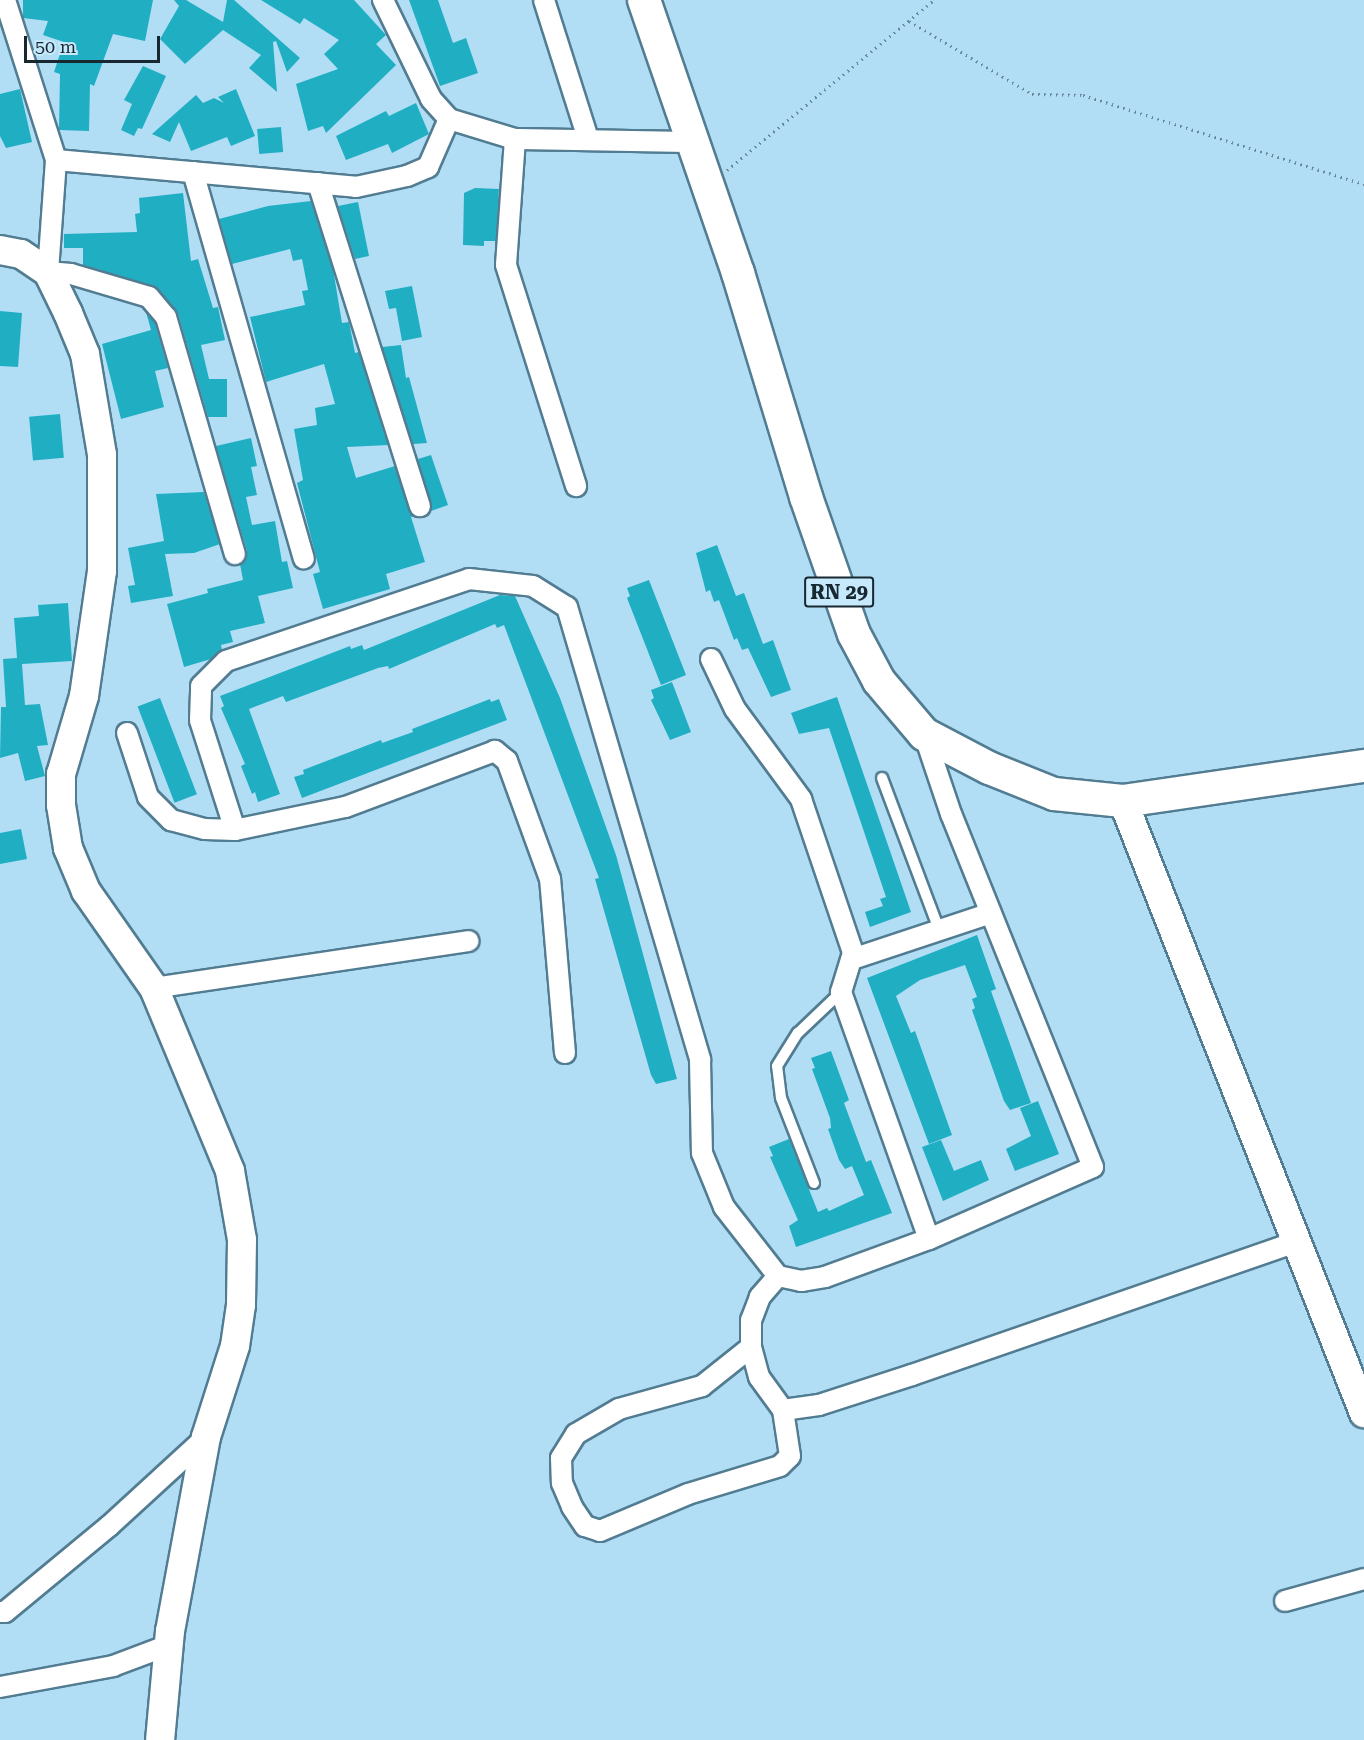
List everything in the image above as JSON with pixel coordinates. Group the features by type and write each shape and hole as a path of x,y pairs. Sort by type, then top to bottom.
{"main road":[{"name":"RN 29","path":"644,0 854,634 879,681 924,734 989,768 1054,794 1123,801 1364,766"},
{"path":"0,250 21,254 48,272 85,354 102,455 102,571 84,696 61,774 61,805 68,848 86,891 154,988 183,1066 230,1171 242,1240 242,1305 235,1346 206,1437 169,1645 160,1740"},
{"path":"1123,801 1364,1413"}],"street":[{"path":"5,0 56,160 48,272 71,274 149,297 166,317 235,554"},
{"path":"383,0 431,99 449,119 515,139 692,142"},
{"path":"544,0 588,139"},
{"path":"56,160 356,187 407,176 428,167 449,119"},
{"path":"515,139 506,265 576,486"},
{"path":"194,172 304,558"},
{"path":"318,183 420,506"},
{"path":"235,830 200,720 201,686 226,661 469,579 533,586 567,607 700,1060 702,1153 723,1208 778,1276 801,1281 825,1277 929,1239 1093,1167 991,913 924,734"},
{"path":"711,659 735,709 801,799 847,927 852,959 841,992 929,1239"},
{"path":"128,733 148,797 171,820 205,829 235,830 345,807 495,751 507,761 550,879 565,1053"},
{"path":"852,959 991,913"},
{"path":"154,988 469,941"},
{"path":"783,1410 819,1405 902,1379 1297,1242"},
{"path":"751,1347 702,1386 619,1409 576,1434 561,1458 562,1483 572,1507 585,1526 600,1531 688,1494 780,1466 790,1456 783,1410 759,1377 751,1347 751,1320 760,1297 778,1276"},
{"path":"0,1612 5,1612 109,1526 206,1437"},
{"path":"1285,1600 1364,1579"},
{"path":"0,1687 113,1666 169,1645"}],"lane":[{"path":"882,778 939,930"},
{"path":"814,1183 781,1098 777,1066 798,1033 841,992"}],"path":[{"path":"707,186 934,0"},
{"path":"909,21 1032,94 1083,95 1364,184"}],"building":[{"path":"23,0 153,0 145,41 113,34 94,86 90,84 89,131 59,130 60,74 54,72 64,42 43,35 48,21 23,18"},
{"path":"174,0 186,0 223,22 227,0 234,0 300,58 287,72 276,41 273,42 277,92 249,68 261,55 223,30 185,64 160,39 179,6"},
{"path":"261,0 354,0 386,35 376,44 396,65 326,133 323,126 308,131 296,84 338,69 324,54 339,40 304,18 300,24"},
{"path":"409,0 438,0 453,43 466,38 478,73 440,86"},
{"path":"143,66 166,76 142,129 138,128 134,136 121,130 132,104 124,100"},
{"path":"20,89 32,142 6,148 0,136 0,94"},
{"path":"236,89 255,136 231,146 227,137 191,151 179,122 170,142 152,134 196,95 203,103 214,98 224,103 218,97"},
{"path":"416,103 429,134 392,153 388,144 346,160 336,136 386,111 389,116"},
{"path":"281,127 283,152 259,154 257,129"},
{"path":"475,188 499,189 496,241 484,241 484,246 463,245 464,193"},
{"path":"183,193 191,261 198,259 213,308 218,307 225,340 201,345 209,379 227,379 227,417 208,417 178,314 158,289 83,265 83,248 64,248 64,234 137,232 135,214 140,213 139,198"},
{"path":"311,201 333,269 342,323 349,322 355,353 359,352 388,445 347,447 356,478 395,466 409,510 415,516 411,517 425,562 386,574 390,589 323,609 313,574 320,572 297,483 303,480 294,429 317,425 315,408 335,404 324,364 266,382 250,317 305,305 302,291 308,290 302,259 293,261 290,249 232,264 219,219 268,206"},
{"path":"358,202 369,256 355,259 338,206"},
{"path":"412,286 422,337 402,341 396,308 389,309 385,291"},
{"path":"0,311 22,313 18,367 0,366"},
{"path":"146,312 155,323 168,368 155,371 164,407 121,419 102,344 151,330"},
{"path":"401,345 406,378 409,377 427,443 413,444 382,347"},
{"path":"60,414 64,458 33,461 29,417"},
{"path":"251,438 257,466 251,467 257,495 246,497 252,525 275,521 282,562 287,561 293,588 258,596 265,623 230,631 233,642 221,645 222,650 211,659 184,667 167,604 208,593 207,589 243,580 240,564 247,551 216,446"},
{"path":"431,455 448,505 431,511 418,459"},
{"path":"204,492 220,544 194,553 165,554 173,596 131,603 128,586 135,585 128,548 164,541 156,494"},
{"path":"717,545 736,596 744,593 763,644 773,640 791,690 771,697 748,648 742,650 737,638 734,640 719,600 714,602 710,590 706,592 696,553"},
{"path":"649,580 686,675 661,685 627,598 630,596 627,588"},
{"path":"500,595 515,596 560,698 616,855 677,1079 656,1084 651,1075 595,879 599,878 504,625 497,628 495,624 389,669 388,666 378,668 286,702 283,696 249,709 280,794 258,802 255,792 252,794 241,766 245,764 221,708 224,706 220,696 350,646 351,649 362,645 364,650"},
{"path":"68,603 72,661 22,664 25,705 40,704 48,745 37,746 45,776 25,781 18,753 0,758 1,707 6,707 3,659 17,658 14,618 39,616 38,605"},
{"path":"672,682 691,732 670,740 651,700 654,698 651,690"},
{"path":"837,697 911,912 870,927 865,912 883,906 880,899 886,897 829,728 799,734 791,713"},
{"path":"160,698 197,794 175,803 138,707"},
{"path":"490,699 491,702 499,699 507,720 302,798 294,777 304,774 303,770 381,740 382,743 413,732 412,729"},
{"path":"21,829 27,859 0,864 0,833"},
{"path":"977,935 996,989 991,991 1031,1103 1010,1110 1004,1101 972,1010 975,1008 972,999 977,997 965,965 920,980 896,996 911,1033 915,1031 952,1135 929,1144 867,978"},
{"path":"831,1051 849,1100 844,1103 866,1162 871,1160 892,1213 796,1247 789,1226 798,1220 770,1157 773,1156 769,1147 789,1139 818,1212 827,1208 829,1211 864,1195 852,1166 845,1169 839,1160 828,1129 831,1128 830,1118 812,1069 815,1068 811,1058"},
{"path":"1038,1101 1059,1154 1015,1171 1006,1149 1031,1136 1020,1108"},
{"path":"941,1140 954,1171 981,1160 989,1180 943,1201 922,1147"}]}
